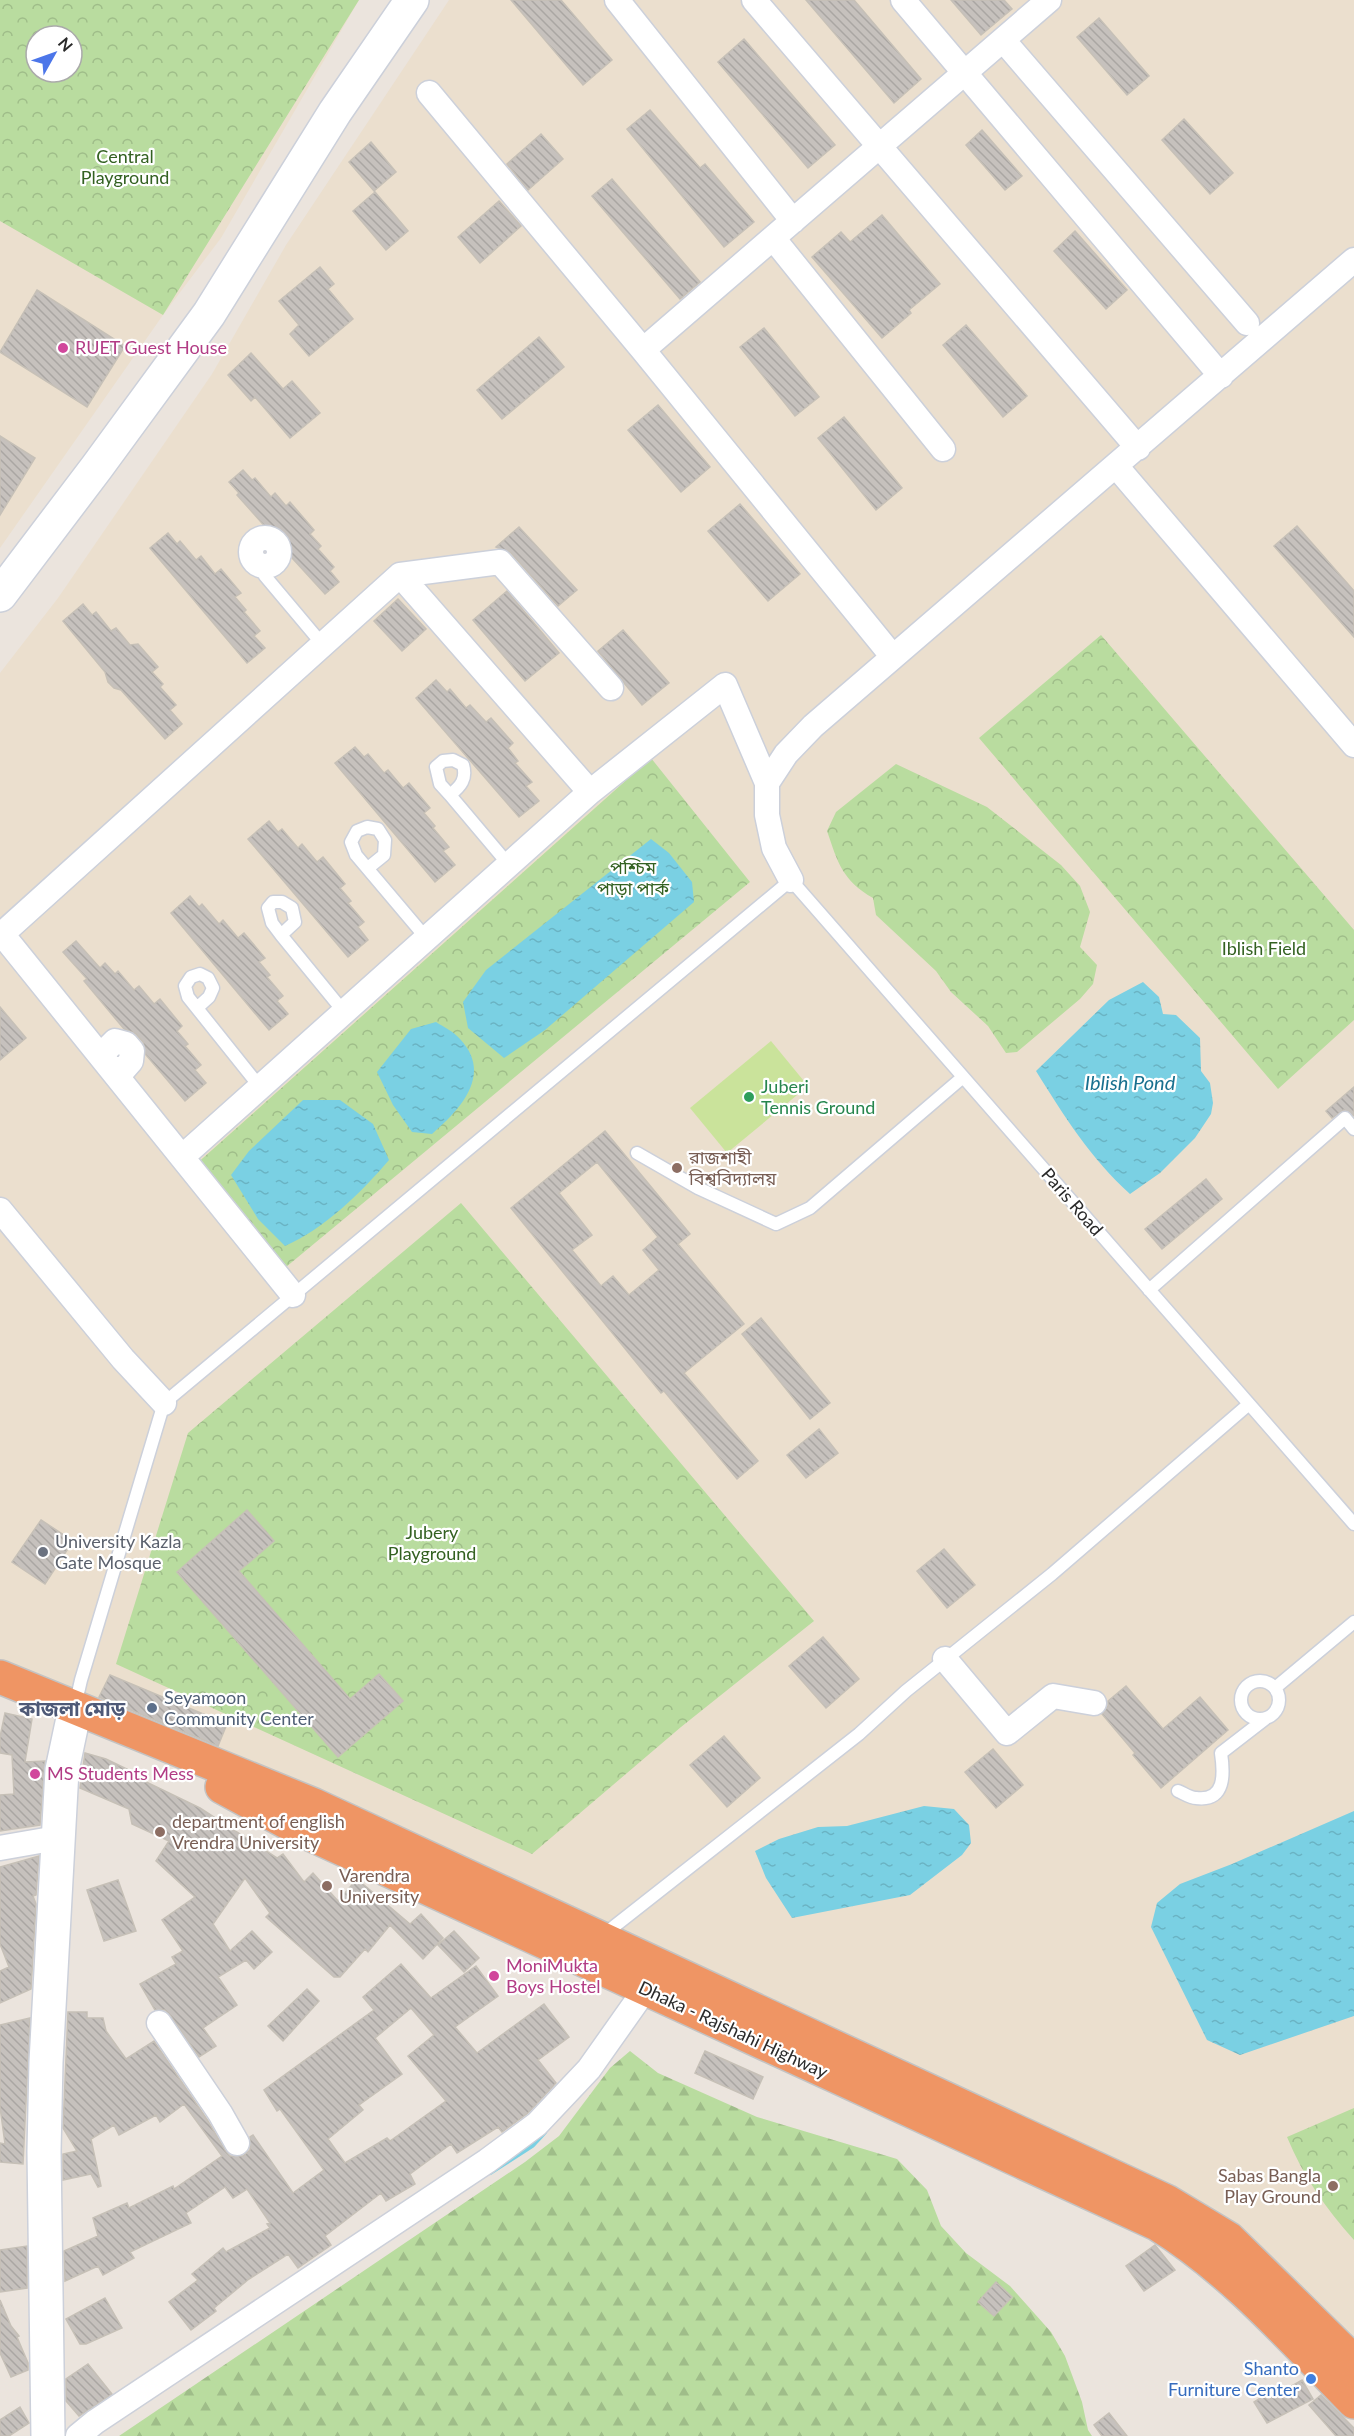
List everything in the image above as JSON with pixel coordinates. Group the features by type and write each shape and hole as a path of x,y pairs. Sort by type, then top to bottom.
{"highway":[{"name":"Dhaka - Rajshahi Highway","path":"0,1677 314,1805 602,1937 653,1977 1156,2224 1180,2238 1235,2281 1354,2402"},
{"name":"Dhaka - Rajshahi Highway","path":"75,1709 301,1830 653,1977 1167,2201 1229,2239 1354,2362"}],"main road":[{"path":"0,561 194,304 347,56 386,0"},
{"path":"0,595 98,467 209,314 335,112 412,0"},
{"path":"48,2436 44,2151 57,1838 62,1770 75,1709"}],"street":[{"path":"617,0 793,221"},
{"path":"754,0 1138,448"},
{"path":"903,0 1221,376"},
{"path":"643,350 1049,0"},
{"path":"1003,40 1247,323"},
{"path":"429,93 643,350 893,657"},
{"path":"773,238 943,449"},
{"path":"767,783 786,754 813,726 1354,260"},
{"path":"1116,466 1354,745"},
{"path":"293,1295 3,934 400,575 500,562 611,688"},
{"path":"400,575 590,792"},
{"path":"182,1157 590,792 725,685 767,783 767,815 774,848 791,880"},
{"path":"0,1210 123,1359 164,1403"},
{"path":"945,1659 1006,1733 1053,1696 1094,1703"},
{"path":"0,1848 57,1838"},
{"path":"78,2436 95,2422 487,2161 537,2124 589,2069 653,1977"},
{"path":"159,2023 220,2113 237,2143"}],"lane":[{"path":"263,566 265,576 323,645"},
{"path":"450,795 509,865"},
{"path":"368,868 427,939"},
{"path":"75,1709 81,1680 164,1403 791,880"},
{"name":"Paris Road","path":"791,880 1354,1524"},
{"path":"281,935 344,1012"},
{"path":"198,1007 260,1087"},
{"path":"637,1153 698,1188 776,1224 810,1208 963,1077"},
{"path":"1149,1290 1345,1118 1354,1129"},
{"path":"602,1937 859,1734 906,1691 1052,1574 1250,1404"},
{"path":"1275,1688 1354,1622"},
{"path":"1178,1791 1196,1798 1211,1796 1222,1785 1224,1774 1221,1753 1275,1712 1279,1700 1275,1688 1265,1682 1254,1682 1245,1689 1242,1695 1243,1708 1252,1718 1265,1719"}],"shaded area":[{"name":"Central Playground","path":"0,0 359,0 221,238 163,315 0,548"},
{"name":"রাজশাহী বিশ্ববিদ্যালয়","path":"449,0 1354,0 1354,2342 1240,2230 0,1663 0,673 58,598 212,374 286,245"}],"green space":[{"name":"Central Playground","path":"0,0 359,0 163,315 0,221"},
{"name":"Iblish Field","path":"1101,635 1354,930 1354,1020 1278,1089 979,738"},
{"name":"পশ্চিম পাড়া পার্ক","path":"651,758 750,882 280,1272 194,1166"},
{"path":"896,764 987,807 1061,865 1080,886 1090,912 1080,947 1097,965 1093,984 1080,999 1017,1052 1006,1053 988,1026 951,992 936,971 876,915 873,898 854,884 838,862 827,831 836,812"},
{"name":"Juberi Tennis Ground","path":"771,1041 808,1086 727,1153 690,1108"},
{"name":"Jubery Playground","path":"461,1203 814,1621 681,1727 532,1854 116,1664 188,1433"},
{"path":"630,2051 658,2073 757,2117 897,2159 927,2190 941,2226 966,2253 1010,2286 1051,2332 1065,2356 1082,2402 1088,2430 1092,2436 119,2436 525,2162 559,2136 610,2068"},
{"name":"Sabas Bangla Play Ground","path":"1354,2108 1354,2240 1316,2191 1287,2137"}],"water":[{"path":"651,839 669,853 692,882 694,902 545,1030 504,1058 468,1028 463,1002 486,970"},
{"name":"Iblish Pond","path":"1143,982 1159,997 1163,1014 1176,1015 1200,1038 1201,1071 1210,1083 1213,1103 1211,1114 1195,1138 1160,1173 1130,1194 1091,1152 1036,1071 1109,1000"},
{"path":"436,1022 458,1036 469,1052 474,1065 473,1078 462,1102 432,1134 412,1132 393,1105 377,1072 411,1029"},
{"path":"303,1100 340,1100 373,1124 389,1160 342,1209 314,1230 285,1246 258,1219 231,1175 249,1151"},
{"path":"924,1806 954,1809 969,1825 971,1843 962,1855 910,1895 792,1918 766,1878 755,1851 779,1839 818,1827 847,1826"},
{"path":"1354,1811 1354,2016 1240,2055 1207,2040 1151,1927 1157,1903 1180,1884"}],"building":[{"path":"511,0 561,0 612,60 583,85"},
{"path":"806,0 854,0 921,79 894,103"},
{"path":"951,0 1004,0 1012,9 981,35"},
{"path":"1099,18 1149,76 1127,95 1077,37"},
{"path":"744,39 835,145 808,168 718,62"},
{"path":"650,110 700,168 705,164 754,222 724,247 627,129"},
{"path":"1184,119 1233,173 1210,194 1162,140"},
{"path":"982,130 1022,176 1005,190 966,145"},
{"path":"541,134 563,159 528,190 507,164"},
{"path":"371,142 396,172 374,191 349,162"},
{"path":"612,179 700,282 680,299 592,196"},
{"path":"375,192 408,231 386,250 353,211"},
{"path":"499,201 521,226 480,263 458,237"},
{"path":"882,215 940,284 909,310 911,313 882,338 812,257 841,232 850,242"},
{"path":"1075,231 1127,290 1106,309 1054,251"},
{"path":"320,267 334,284 328,289 353,319 309,356 290,334 299,325 279,301"},
{"name":"RUET Guest House","path":"37,290 125,346 87,407 0,352"},
{"path":"966,325 1027,396 1003,417 943,345"},
{"path":"764,328 819,397 795,416 740,347"},
{"path":"539,337 564,367 502,419 477,390"},
{"path":"251,353 283,389 292,381 320,413 290,438 255,397 251,401 228,375"},
{"path":"658,405 710,467 681,492 628,430"},
{"path":"844,417 902,488 876,510 818,438"},
{"path":"0,436 35,458 0,515"},
{"path":"243,470 252,480 255,478 271,497 275,493 286,506 290,502 314,530 310,534 321,546 318,549 334,567 330,571 339,582 325,594 282,547 279,549 266,534 269,531 237,495 239,493 229,482"},
{"path":"740,504 800,574 768,601 708,531"},
{"path":"1297,526 1354,591 1354,637 1274,546"},
{"path":"519,527 577,590 558,606 511,553 496,547"},
{"path":"168,533 177,544 180,541 196,560 201,556 215,574 221,569 241,593 235,597 260,631 254,636 265,648 247,663 150,548"},
{"path":"507,591 559,653 525,681 473,620"},
{"path":"398,599 426,629 402,651 374,621"},
{"path":"83,604 92,615 96,612 111,631 116,628 130,645 138,644 158,667 152,672 163,684 160,687 176,705 170,710 182,724 165,739 121,690 114,688 108,682 105,672 63,621"},
{"path":"623,630 669,683 642,705 598,651"},
{"path":"436,680 447,692 450,689 466,708 470,705 486,722 491,718 513,743 508,748 518,761 515,763 532,782 526,786 539,801 519,817 416,698"},
{"path":"355,747 364,757 368,754 384,773 388,770 403,788 409,783 430,808 424,813 449,847 443,851 455,865 435,882 335,763"},
{"path":"269,821 278,832 282,829 298,848 302,844 317,862 323,857 345,884 340,888 351,901 348,903 364,922 358,927 368,940 348,957 248,839"},
{"path":"190,896 199,907 202,904 219,924 223,920 238,938 244,933 265,958 259,962 270,975 267,977 283,996 277,1001 288,1014 269,1030 171,913"},
{"path":"76,941 100,968 105,963 115,974 118,971 134,990 139,986 154,1004 160,999 182,1026 177,1031 188,1044 185,1046 201,1065 195,1070 206,1083 185,1101 146,1055 143,1042 136,1034 124,1029 84,981 87,979 63,952"},
{"path":"0,1007 26,1038 0,1060"},
{"path":"1354,1087 1354,1116 1344,1110 1332,1118 1326,1111"},
{"path":"605,1131 690,1234 678,1244 744,1324 684,1373 758,1461 737,1479 664,1391 661,1393 511,1208","holes":["597,1162 658,1237 643,1250 659,1270 629,1295 613,1276 601,1286 572,1250 592,1235 559,1193"]},
{"path":"1206,1179 1222,1199 1162,1249 1145,1229"},
{"path":"761,1318 830,1403 810,1419 742,1334"},
{"path":"819,1429 838,1453 806,1478 787,1455"},
{"path":"247,1510 274,1541 239,1571 350,1699 379,1674 403,1701 338,1757 177,1572"},
{"name":"University Kazla Gate Mosque","path":"41,1520 73,1541 45,1584 12,1562"},
{"path":"944,1549 975,1585 947,1608 917,1571"},
{"path":"823,1637 859,1679 826,1708 789,1666"},
{"path":"110,1675 227,1724 218,1746 99,1697"},
{"path":"1126,1686 1163,1729 1200,1697 1228,1730 1161,1788 1102,1714 1108,1706 1108,1701"},
{"path":"5,1713 32,1719 25,1762 45,1761 40,1825 0,1831 0,1795 14,1794 12,1755 0,1753 0,1737"},
{"path":"724,1736 760,1778 727,1807 690,1765"},
{"path":"993,1749 1023,1785 996,1808 965,1772"},
{"path":"85,1753 106,1759 141,1776 140,1779 200,1808 277,1858 283,1854 304,1882 313,1873 338,1901 357,1879 410,1924 421,1914 443,1938 423,1959 390,1925 368,1952 365,1949 340,1977 334,1977 266,1917 270,1913 245,1878 213,1924 230,1951 252,1931 272,1952 254,1969 246,1960 218,1977 237,2005 203,2028 216,2046 199,2057 170,2015 165,2010 155,2010 140,1984 176,1964 172,1957 183,1951 162,1920 195,1897 156,1861 169,1841 132,1824 129,1809 80,1788"},
{"path":"39,1856 36,1895 33,1896 36,1904 31,1989 0,2003 0,1971 9,1967 0,1944 0,1867"},
{"path":"118,1880 136,1931 104,1941 87,1890"},
{"path":"454,1931 479,1958 464,1972 438,1945"},
{"path":"401,1964 431,1998 476,1966 498,1996 455,2027 477,2053 544,2004 569,2037 538,2060 556,2083 528,2113 502,2132 498,2127 457,2153 451,2144 410,2174 415,2184 386,2201 381,2193 325,2236 331,2245 298,2268 288,2254 249,2279 214,2308 216,2311 191,2330 169,2302 198,2280 192,2274 223,2248 226,2252 270,2228 267,2224 270,2223 247,2189 233,2198 225,2187 186,2213 191,2223 130,2252 134,2258 103,2275 98,2266 65,2281 64,2251 98,2236 93,2218 127,2203 129,2208 173,2186 174,2189 222,2156 184,2104 160,2122 156,2115 119,2135 114,2125 91,2139 101,2186 98,2187 91,2174 63,2180 63,2154 77,2151 63,2128 68,2012 87,2012 87,2018 103,2018 106,2031 126,2059 154,2041 230,2156 243,2156 250,2150 250,2137 253,2135 293,2193 324,2170 280,2109 277,2111 264,2090 374,2010 363,1997","holes":["411,2008 434,2035 408,2056 446,2101 390,2141 387,2138 345,2163 328,2139 363,2110 359,2105 402,2074 375,2038"]},
{"path":"307,1989 319,2001 283,2041 268,2026"},
{"path":"30,2018 23,2164 0,2162 0,2143 5,2144 0,2107 0,2025"},
{"path":"705,2051 763,2077 753,2099 695,2073"},
{"path":"1155,2245 1175,2270 1144,2291 1126,2266"},
{"path":"27,2246 27,2288 0,2292 0,2250"},
{"path":"996,2282 1012,2297 994,2316 978,2302"},
{"path":"105,2298 122,2328 86,2344 80,2344 66,2319"},
{"path":"0,2300 11,2326 19,2336 17,2337 28,2363 28,2370 11,2377 0,2353"},
{"path":"88,2364 112,2394 79,2416 66,2401 66,2379"},
{"path":"1302,2380 1313,2399 1267,2423 1254,2402 1268,2393 1271,2398"},
{"path":"1321,2395 1354,2428 1354,2436 1336,2436 1309,2405"},
{"path":"20,2407 29,2423 9,2436 0,2436 0,2420"},
{"path":"1109,2413 1127,2436 1102,2436 1094,2425"}],"waterway":[{"path":"490,2172 532,2145 544,2132"}],"place":[{"name":"RUET Guest House","path":"63,348"},
{"name":"Juberi Tennis Ground","path":"749,1097"},
{"name":"রাজশাহী বিশ্ববিদ্যালয়","path":"677,1168"},
{"name":"University Kazla Gate Mosque","path":"43,1552"},
{"name":"Seyamoon Community Center","path":"152,1708"},
{"name":"MS Students Mess","path":"35,1774"},
{"name":"department of english Vrendra University","path":"160,1832"},
{"name":"Varendra University","path":"327,1886"},
{"name":"MoniMukta Boys Hostel","path":"494,1976"},
{"name":"Sabas Bangla Play Ground","path":"1333,2186"},
{"name":"Shanto Furniture Center","path":"1311,2379"}],"district":[{"name":"কাজলা মোড়","path":"72,1709"}]}
